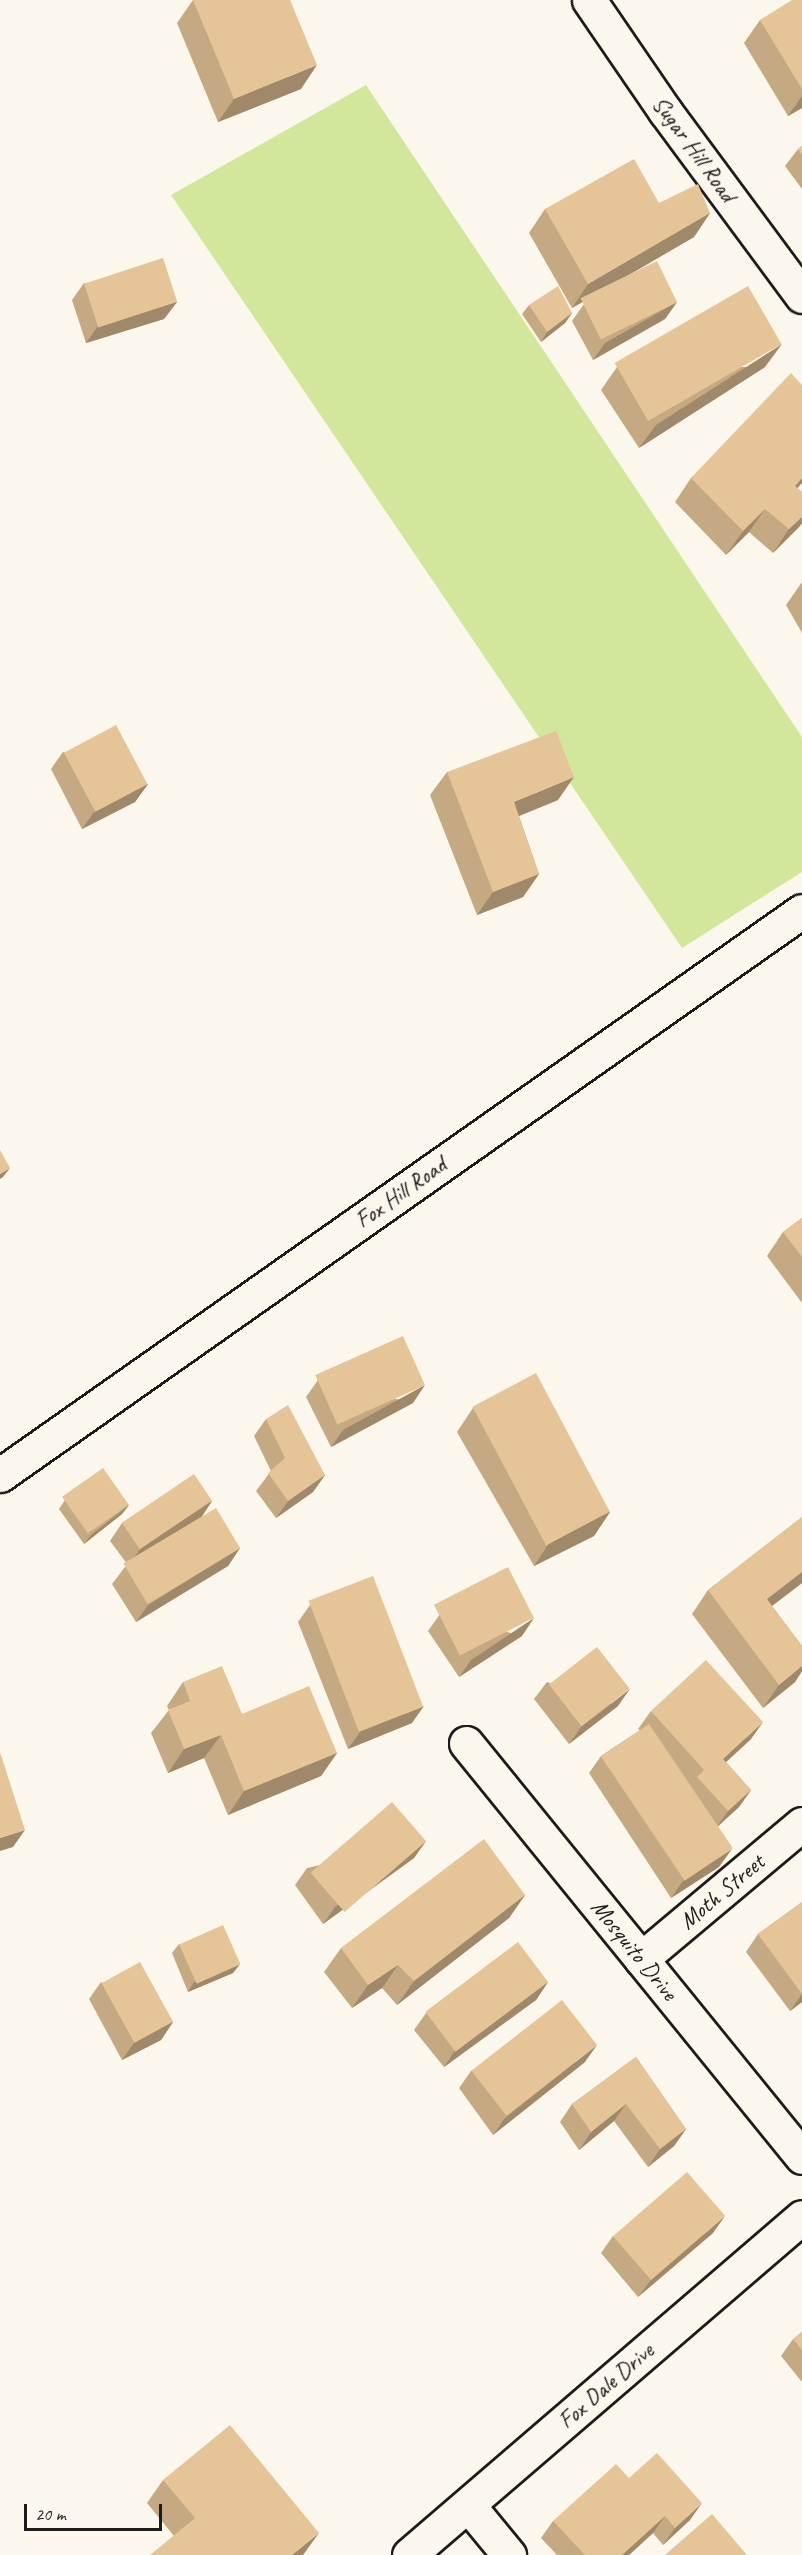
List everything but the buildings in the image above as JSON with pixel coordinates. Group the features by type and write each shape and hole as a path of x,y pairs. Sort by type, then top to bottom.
{"street":[{"name":"Sugar Hill Road","path":"589,0 665,111 802,296"},
{"name":"Fox Hill Road","path":"0,1475 802,912"},
{"name":"Mosquito Drive","path":"466,1743 802,2157"},
{"name":"Moth Street","path":"641,1959 802,1824"},
{"name":"Fox Dale Drive","path":"409,2555 802,2217"},
{"path":"468,2505 509,2555"}],"green space":[{"path":"366,85 802,737 802,872 682,948 171,195"}]}
